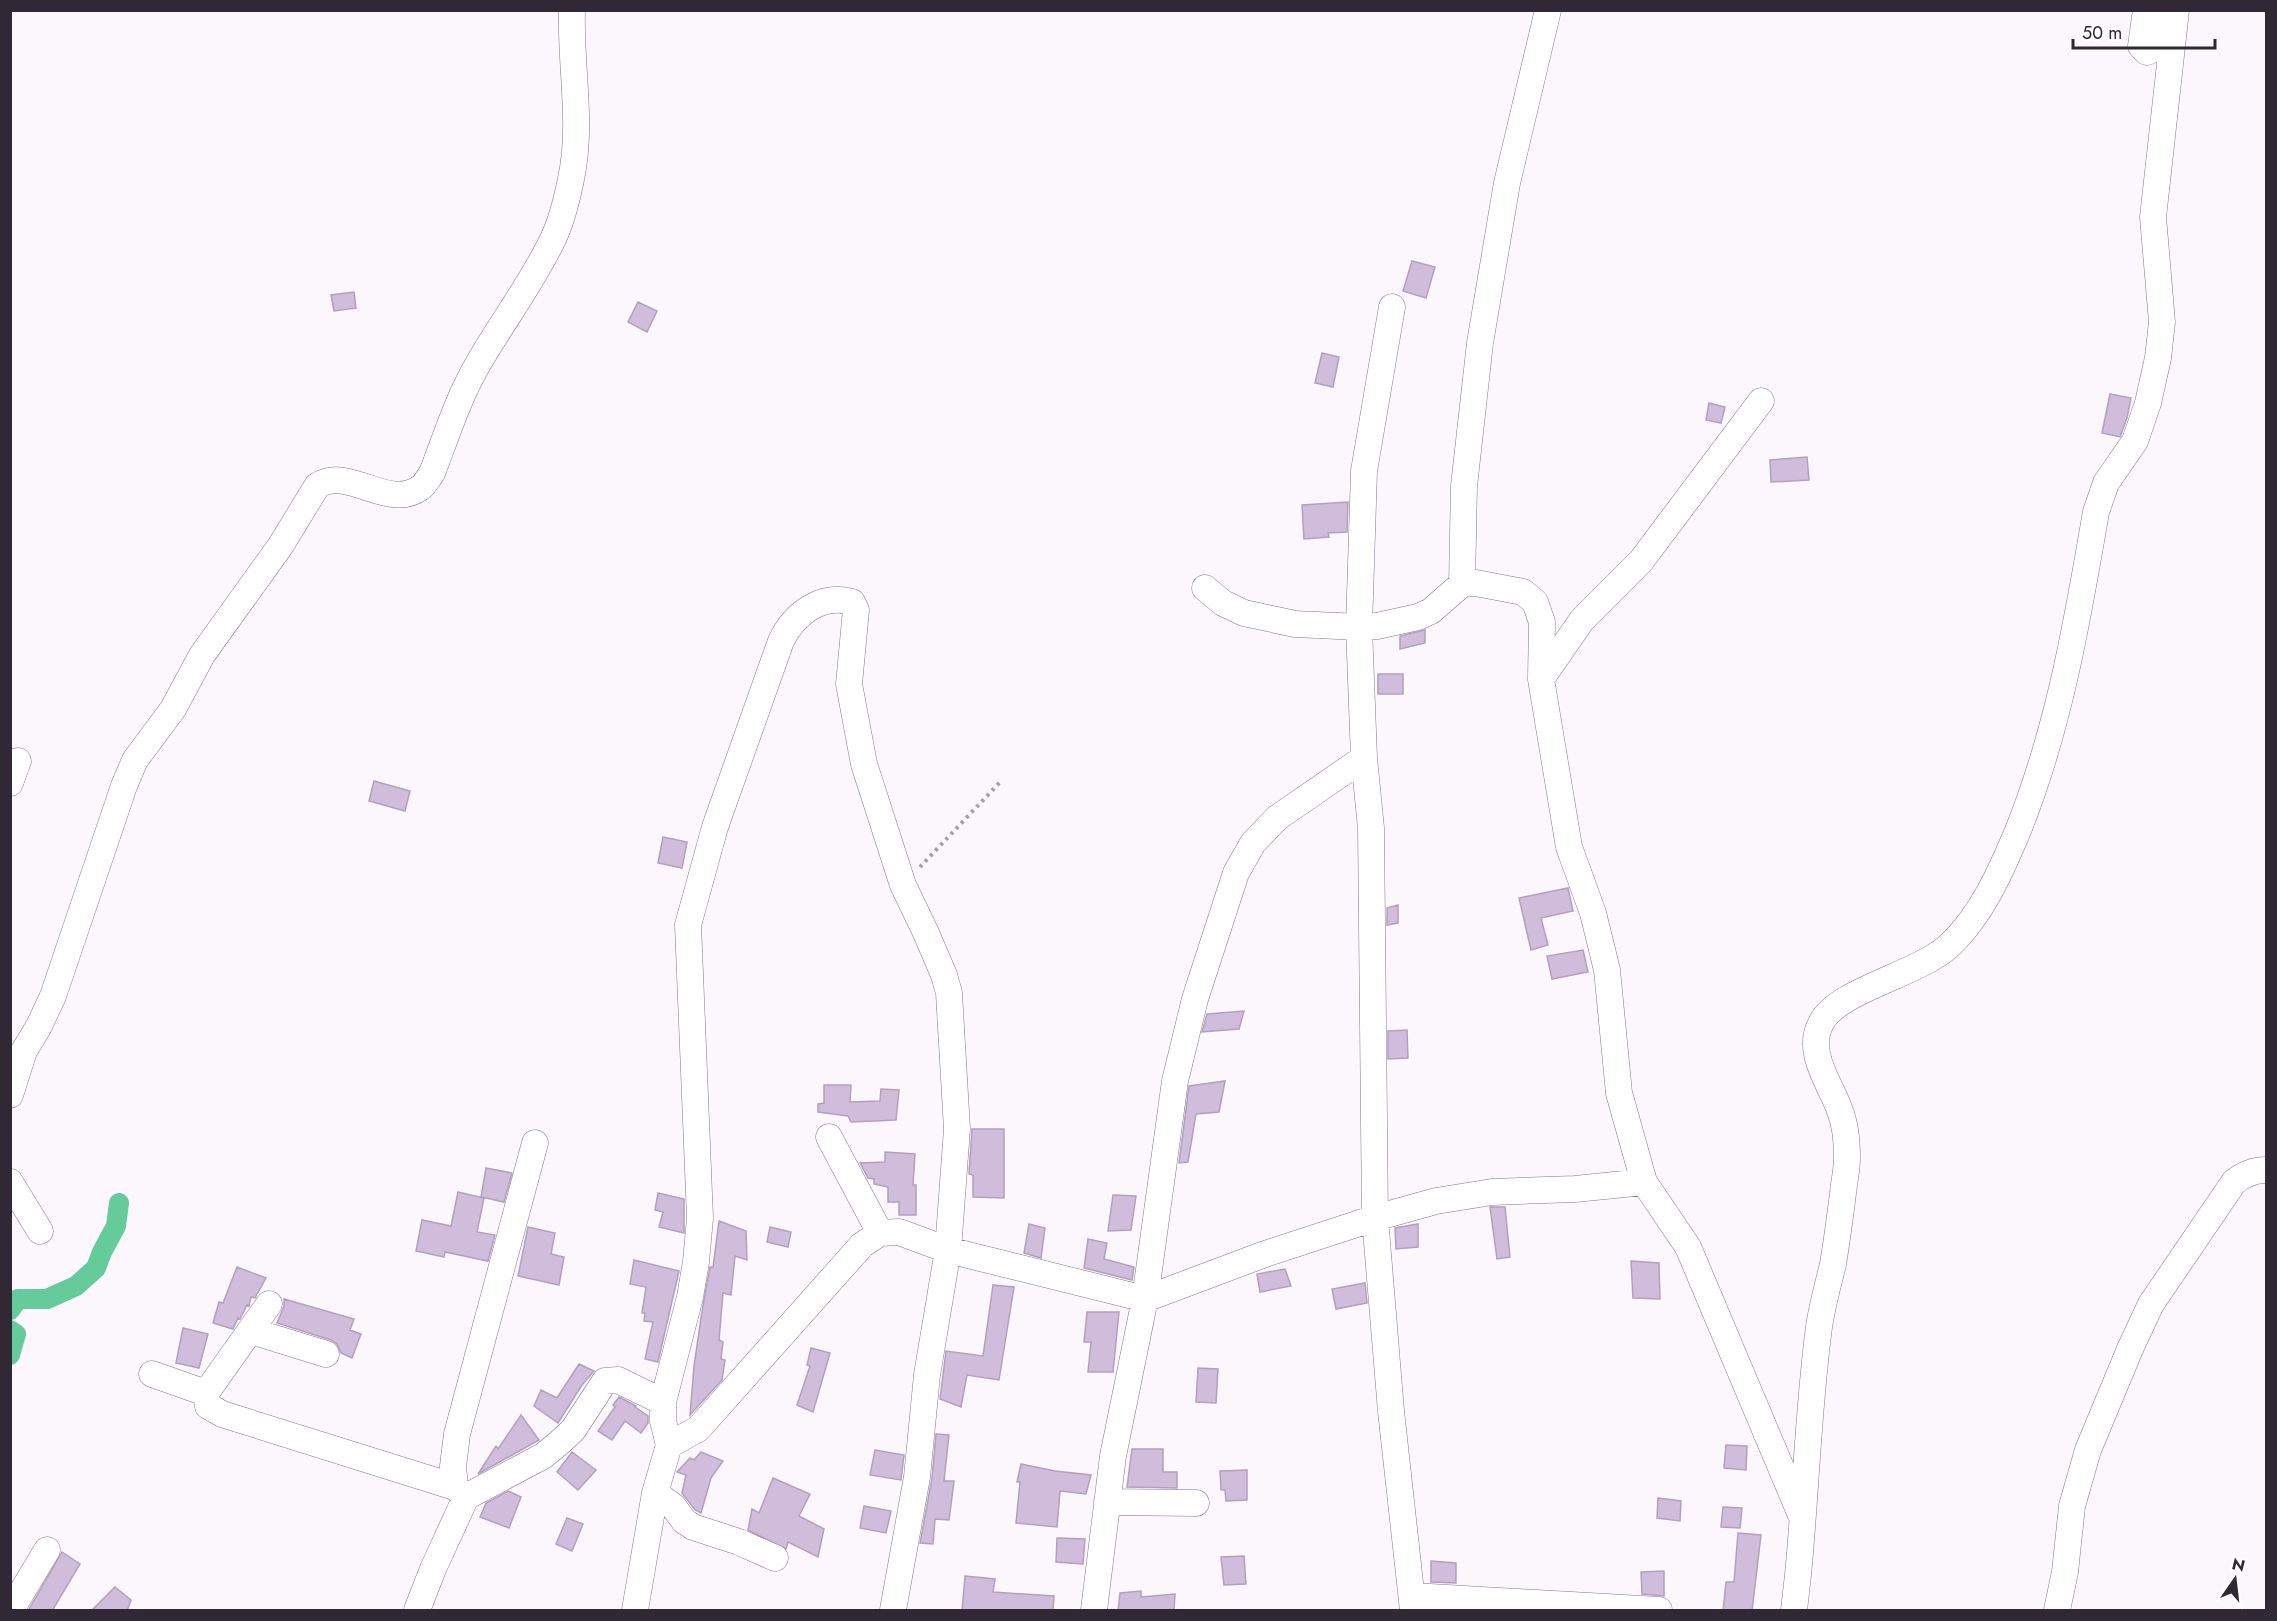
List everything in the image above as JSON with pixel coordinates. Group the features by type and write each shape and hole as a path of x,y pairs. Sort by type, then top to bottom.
{"street":[{"path":"10,1095 17,1055 39,1026 53,996 124,786 135,760 173,709 202,655 281,545 317,486 326,479 337,479 376,490 399,494 412,493 423,487 432,473 469,381 542,260 564,210 572,176 575,139 576,87 572,10"},
{"path":"1461,584 1464,486 1480,343 1507,183 1548,10"},
{"path":"2146,10 2141,46 2147,52 2151,50 2166,21 2175,10"},
{"path":"1794,1611 1820,1326 1833,1259 1847,1159 1845,1128 1840,1110 1824,1078 1816,1052 1816,1034 1821,1020 1834,1007 1870,987 1929,960 1948,947 1969,925 2003,866 2034,791 2061,699 2096,512 2106,483 2135,441 2148,403 2158,358 2162,322 2153,217 2175,10"},
{"path":"1392,306 1364,471 1359,627 1364,758 1371,839 1375,1218 1391,1412 1413,1603 1659,1611"},
{"path":"1541,679 1582,620 1641,561 1761,401"},
{"path":"1204,588 1223,603 1244,613 1295,624 1359,627 1387,625 1418,617 1431,611 1461,584 1487,585 1522,592 1535,602 1542,622 1541,679 1569,847 1593,913 1607,970 1619,1093 1644,1182 1688,1247 1803,1520"},
{"path":"635,1611 655,1492 669,1445 663,1421 663,1402 690,1297 696,1262 699,1218 688,925 715,827 781,641 788,626 799,615 826,600 836,599 850,601 856,610 849,684 864,764 903,885 926,933 949,993 957,1129 948,1250 927,1375 917,1477 893,1611"},
{"path":"1094,1611 1113,1456 1145,1299 1175,1082 1195,999 1236,873 1253,843 1277,818 1364,758"},
{"path":"829,1137 880,1233"},
{"path":"417,1611 460,1492 453,1466 457,1434 535,1143"},
{"path":"2057,1611 2065,1572 2072,1506 2088,1450 2151,1304 2234,1182 2243,1174 2255,1170 2266,1170"},
{"path":"10,1182 40,1231"},
{"path":"669,1445 698,1429 862,1245 870,1237 880,1233 899,1232 948,1250 1145,1299 1265,1254 1375,1218 1436,1201 1492,1192 1575,1189 1644,1182"},
{"path":"269,1304 206,1393 208,1406 214,1411 460,1492 543,1456 573,1430 605,1381 618,1380 663,1402"},
{"path":"251,1331 326,1354"},
{"path":"152,1374 206,1393"},
{"path":"655,1492 693,1527 739,1542 775,1558"},
{"path":"1107,1502 1196,1503"},
{"path":"11,1611 47,1550"}],"path":[{"path":"903,885 1002,780"}],"building":[{"path":"1412,261 1435,267 1426,298 1403,291"},
{"path":"354,292 356,308 334,311 331,295"},
{"path":"638,302 657,311 647,332 628,322"},
{"path":"1322,353 1339,357 1333,387 1315,383"},
{"path":"2110,394 2131,398 2120,437 2102,433"},
{"path":"1709,403 1725,407 1721,423 1706,420"},
{"path":"1807,457 1809,480 1771,482 1770,460"},
{"path":"1348,502 1347,532 1328,533 1329,537 1304,539 1302,505"},
{"path":"1425,630 1425,643 1400,649 1400,636"},
{"path":"1378,674 1403,674 1403,694 1378,694"},
{"path":"374,781 410,791 405,811 369,801"},
{"path":"663,837 687,842 682,868 658,863"},
{"path":"1568,888 1573,911 1541,918 1548,945 1531,950 1519,898"},
{"path":"1398,905 1398,923 1387,925 1387,908"},
{"path":"1583,950 1588,972 1552,979 1547,956"},
{"path":"1244,1011 1239,1029 1202,1032 1207,1014"},
{"path":"1407,1030 1408,1058 1388,1059 1388,1031"},
{"path":"1225,1081 1219,1112 1196,1114 1188,1162 1179,1163 1189,1086"},
{"path":"824,1085 851,1085 850,1102 880,1101 881,1089 899,1090 896,1120 851,1122 848,1116 818,1112 818,1104 824,1103"},
{"path":"972,1129 1004,1129 1004,1198 973,1197 973,1175 969,1174"},
{"path":"885,1152 915,1154 913,1185 916,1185 916,1215 899,1215 899,1202 888,1202 888,1187 874,1184 874,1179 868,1178 860,1163 885,1162"},
{"path":"486,1168 512,1173 504,1202 481,1197"},
{"path":"458,1192 484,1198 477,1232 495,1235 488,1261 445,1252 444,1257 416,1251 422,1220 451,1226"},
{"path":"658,1193 684,1199 684,1233 659,1227 663,1212 655,1210"},
{"path":"1113,1195 1136,1196 1131,1230 1108,1231"},
{"path":"1490,1207 1505,1207 1510,1257 1497,1259"},
{"path":"719,1221 746,1231 747,1260 735,1256 731,1295 723,1293 719,1340 723,1342 721,1359 725,1360 722,1380 690,1415 702,1311 710,1267 713,1267"},
{"path":"1029,1224 1045,1228 1041,1258 1024,1253"},
{"path":"1418,1224 1418,1247 1396,1249 1395,1228"},
{"path":"528,1227 555,1233 551,1254 564,1257 559,1285 518,1276"},
{"path":"770,1227 791,1232 788,1247 767,1242"},
{"path":"1088,1239 1107,1243 1104,1259 1134,1267 1132,1280 1084,1268"},
{"path":"634,1260 679,1271 658,1362 645,1359 653,1322 644,1321 645,1313 642,1313 646,1287 630,1284"},
{"path":"1631,1261 1659,1263 1660,1299 1633,1298"},
{"path":"237,1267 266,1278 255,1298 251,1297 249,1306 247,1305 233,1329 213,1323 219,1302 223,1303"},
{"path":"1285,1269 1291,1286 1260,1292 1257,1274"},
{"path":"1365,1283 1367,1303 1336,1309 1332,1289"},
{"path":"993,1285 1014,1287 999,1380 967,1375 961,1407 940,1399 946,1351 983,1356"},
{"path":"284,1299 354,1319 350,1330 361,1334 352,1358 341,1353 337,1344 331,1340 277,1323 284,1306"},
{"path":"1087,1312 1119,1312 1113,1372 1088,1372 1091,1342 1084,1342"},
{"path":"183,1328 208,1334 199,1368 176,1363"},
{"path":"811,1348 830,1353 813,1412 797,1405 810,1366 807,1365"},
{"path":"579,1364 594,1371 582,1385 558,1423 534,1406 541,1390 557,1398"},
{"path":"1198,1368 1218,1369 1216,1403 1196,1402"},
{"path":"619,1397 648,1416 648,1423 641,1433 625,1421 612,1440 598,1431 615,1407 613,1405"},
{"path":"521,1415 539,1440 478,1474 496,1446 498,1449"},
{"path":"936,1434 949,1435 944,1481 954,1481 949,1520 935,1519 933,1544 920,1543 932,1478"},
{"path":"1726,1445 1747,1446 1746,1470 1724,1468"},
{"path":"1132,1449 1163,1449 1163,1472 1177,1472 1177,1488 1127,1487"},
{"path":"875,1450 904,1455 901,1480 870,1475"},
{"path":"572,1452 596,1470 578,1490 557,1472"},
{"path":"701,1452 723,1461 711,1478 701,1513 695,1510 682,1493 686,1475 677,1472 690,1458 694,1460"},
{"path":"1021,1464 1091,1475 1086,1494 1060,1491 1057,1527 1016,1523 1020,1482 1017,1482"},
{"path":"1247,1470 1247,1500 1226,1501 1225,1490 1221,1490 1220,1471"},
{"path":"773,1478 810,1494 799,1516 824,1529 818,1557 788,1542 786,1549 748,1530 752,1509 759,1513"},
{"path":"508,1491 521,1497 509,1528 480,1517 486,1503"},
{"path":"1658,1498 1681,1501 1680,1521 1657,1518"},
{"path":"864,1506 891,1511 886,1533 860,1528"},
{"path":"1723,1507 1742,1508 1740,1528 1721,1527"},
{"path":"567,1518 583,1524 572,1551 556,1544"},
{"path":"1738,1533 1761,1535 1752,1611 1723,1611 1726,1582 1734,1582"},
{"path":"1057,1538 1085,1539 1083,1564 1056,1562"},
{"path":"62,1552 80,1564 52,1611 28,1611"},
{"path":"1244,1556 1246,1584 1224,1585 1221,1557"},
{"path":"1431,1561 1456,1563 1456,1583 1431,1582"},
{"path":"1664,1571 1664,1596 1642,1594 1641,1572"},
{"path":"965,1576 995,1579 993,1592 1054,1596 1053,1611 962,1611"},
{"path":"115,1587 131,1600 127,1611 91,1611"},
{"path":"1141,1591 1141,1597 1175,1594 1174,1611 1118,1611 1120,1593"}],"waterway":[{"path":"10,1310 18,1299 47,1299 76,1286 96,1268 116,1226 119,1203"},
{"path":"10,1330 16,1334 10,1355"}]}
